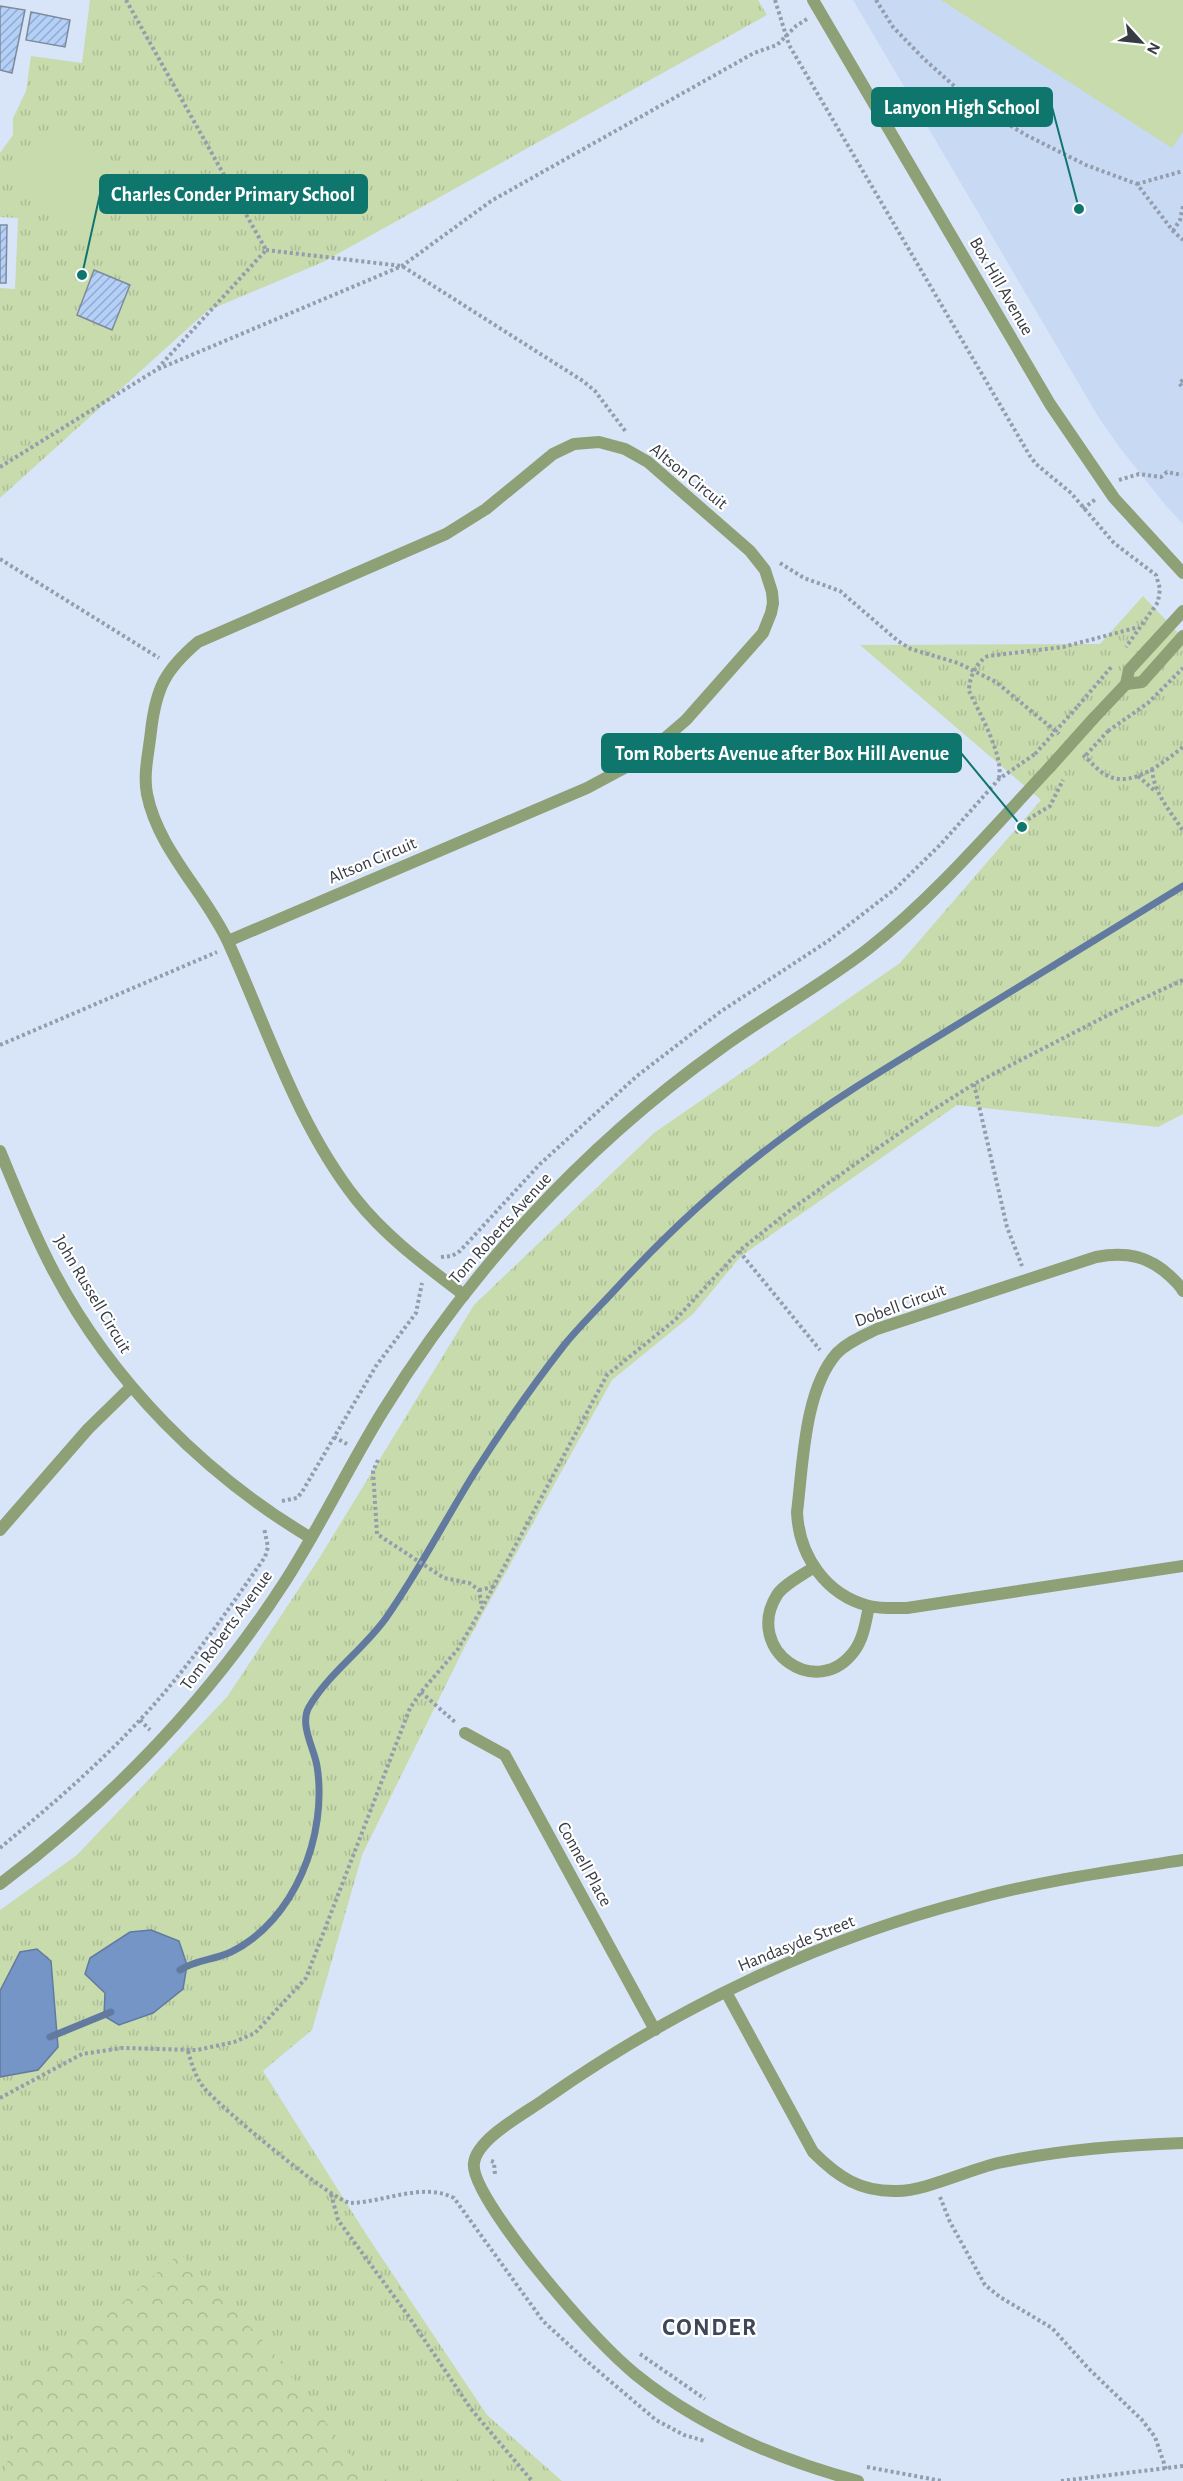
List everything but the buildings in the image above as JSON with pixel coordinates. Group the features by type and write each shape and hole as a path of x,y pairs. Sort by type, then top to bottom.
{"street":[{"name":"Box Hill Avenue","path":"816,5 1050,404 1108,489 1183,573"},
{"name":"Altson Circuit","path":"228,941 587,788 630,765 686,720 763,633 771,613 772,592 765,570 750,550 648,462 625,448 599,442 574,444 553,454 486,509 446,534 198,642 173,666 162,684 154,710 145,778 146,793 156,825 228,941 301,1108 325,1155 356,1199 375,1220 417,1258 464,1295"},
{"name":"Tom Roberts Avenue","path":"0,1884 48,1848 122,1782 192,1706 225,1666 278,1591 383,1411 435,1333 464,1295 529,1219 600,1147 638,1113 718,1050 866,951 922,904 972,853 1126,684 1129,670 1183,610"},
{"name":"Tom Roberts Avenue","path":"1126,684 1142,682 1183,636"},
{"name":"John Russell Circuit","path":"0,1151 54,1273 90,1331 131,1387 171,1429 215,1468 251,1498 311,1538"},
{"name":"Dobell Circuit","path":"1183,1291 1158,1264 1138,1256 1116,1253 1096,1257 877,1329 849,1343 820,1377 812,1406 796,1512 797,1526 806,1554 814,1567 832,1587 869,1606 907,1608 1183,1566"},
{"path":"0,1530 88,1429 131,1387"},
{"path":"814,1567 777,1594 772,1606 768,1628 771,1643 788,1664 804,1671 821,1673 846,1660 862,1636 869,1606"},
{"name":"Connell Place","path":"465,1733 505,1755 654,2030"},
{"name":"Handasyde Street","path":"858,2481 781,2458 712,2423 634,2373 574,2313 530,2260 483,2193 473,2165 478,2151 489,2138 568,2083 654,2030 726,1992 821,1950 920,1915 971,1900 1076,1876 1183,1860"},
{"path":"726,1992 813,2152 832,2171 857,2185 897,2192 995,2164 1072,2150 1112,2145 1183,2143"}],"path":[{"path":"126,0 266,250"},
{"path":"775,0 789,45 1030,456 1036,464 1071,493 1114,543 1156,575 1160,589 1158,603 1120,654"},
{"path":"876,0 892,27 924,60 973,103 995,118 1086,165 1137,184 1173,231 1183,240"},
{"path":"0,467 156,370 402,266 491,201 754,53 777,45 816,5"},
{"path":"1137,184 1183,171"},
{"path":"1173,231 1180,220 1183,206"},
{"path":"266,250 402,266 583,381 595,391 628,434"},
{"path":"156,370 266,250"},
{"path":"1183,380 1179,383 1183,387"},
{"path":"1083,508 1120,479 1132,475 1161,477 1167,472 1182,475"},
{"path":"0,559 173,666"},
{"path":"777,561 804,578 840,591 898,641 911,649 958,663 996,682 1065,739"},
{"path":"999,779 1001,773 995,751 969,691 969,682 981,660 988,656 1063,647 1140,626"},
{"path":"1035,754 1114,664"},
{"path":"1108,731 1148,703 1183,668"},
{"path":"1082,754 1107,776 1121,780 1138,776 1183,747"},
{"path":"1152,768 1157,792"},
{"path":"1138,776 1157,792 1183,831"},
{"path":"1016,833 1030,818 1050,807 1063,780"},
{"path":"0,1045 221,950 228,941"},
{"path":"0,2098 82,2054 122,2048 188,2051 234,2042 255,2033 306,1978 410,1708 458,1649 494,1587 607,1375 675,1320 739,1251 802,1202 925,1115 974,1084 1116,1011 1183,980"},
{"path":"974,1084 1007,1227 1026,1280"},
{"path":"739,1251 823,1354 832,1361"},
{"path":"378,1460 373,1471 377,1534 444,1578 469,1583 479,1590 482,1608"},
{"path":"479,1590 494,1587"},
{"path":"421,1692 465,1733"},
{"path":"188,2051 194,2074 206,2090 290,2163 331,2194 349,2203 423,2192 444,2193 454,2198 543,2320 583,2358 656,2420 684,2435 716,2444"},
{"path":"494,2162 495,2181"},
{"path":"935,2182 950,2222 985,2285 1000,2297 1052,2328 1089,2369 1143,2420 1155,2437 1166,2469"},
{"path":"331,2194 338,2220 407,2314 471,2409 532,2481"},
{"path":"636,2350 677,2382 715,2405"},
{"path":"865,2466 942,2481"},
{"path":"1061,2481 1183,2466"}],"shaded area":[{"path":"853,0 1183,0 1183,524 1120,448 1099,418"}],"green space":[{"path":"90,0 758,0 767,15 323,262 207,311 0,498 0,288 15,289 18,218 0,217 0,153 13,135 13,118 26,91 31,56 82,63"},
{"path":"941,0 1183,0 1183,132 1172,148"},
{"path":"49,128 132,187 96,236 13,176"},
{"path":"1143,596 1183,638 1183,1114 1158,1127 957,1105 741,1256 693,1314 612,1380 465,1646 362,1855 312,2030 263,2071 366,2234 487,2415 562,2481 0,2481 0,1910 77,1855 227,1697 320,1557 474,1305 654,1133 900,963 1041,800 860,645 1100,644"},
{"path":"180,2253 268,2346 370,2481 5,2481 16,2394"}],"water":[{"path":"151,1930 179,1941 187,1965 183,1989 153,2013 119,2025 104,2016 105,1993 85,1974 90,1958 130,1932"},
{"path":"37,1949 51,1961 58,2047 38,2070 0,2077 0,1991 20,1952"}],"waterway":[{"path":"180,1970 231,1952 254,1938 273,1919 289,1897 302,1873 317,1819 319,1792 317,1766 306,1728 306,1714 309,1707 326,1683 386,1618 496,1439 541,1375 583,1324 695,1209 786,1135 867,1080 1183,886"},
{"path":"50,2037 111,2012"}],"place":[{"name":"Lanyon High School","path":"1079,209"},
{"name":"Charles Conder Primary School","path":"82,275"},
{"name":"Tom Roberts Avenue after Box Hill Avenue","path":"1022,827"}],"district":[{"name":"CONDER","path":"710,2327"}]}
